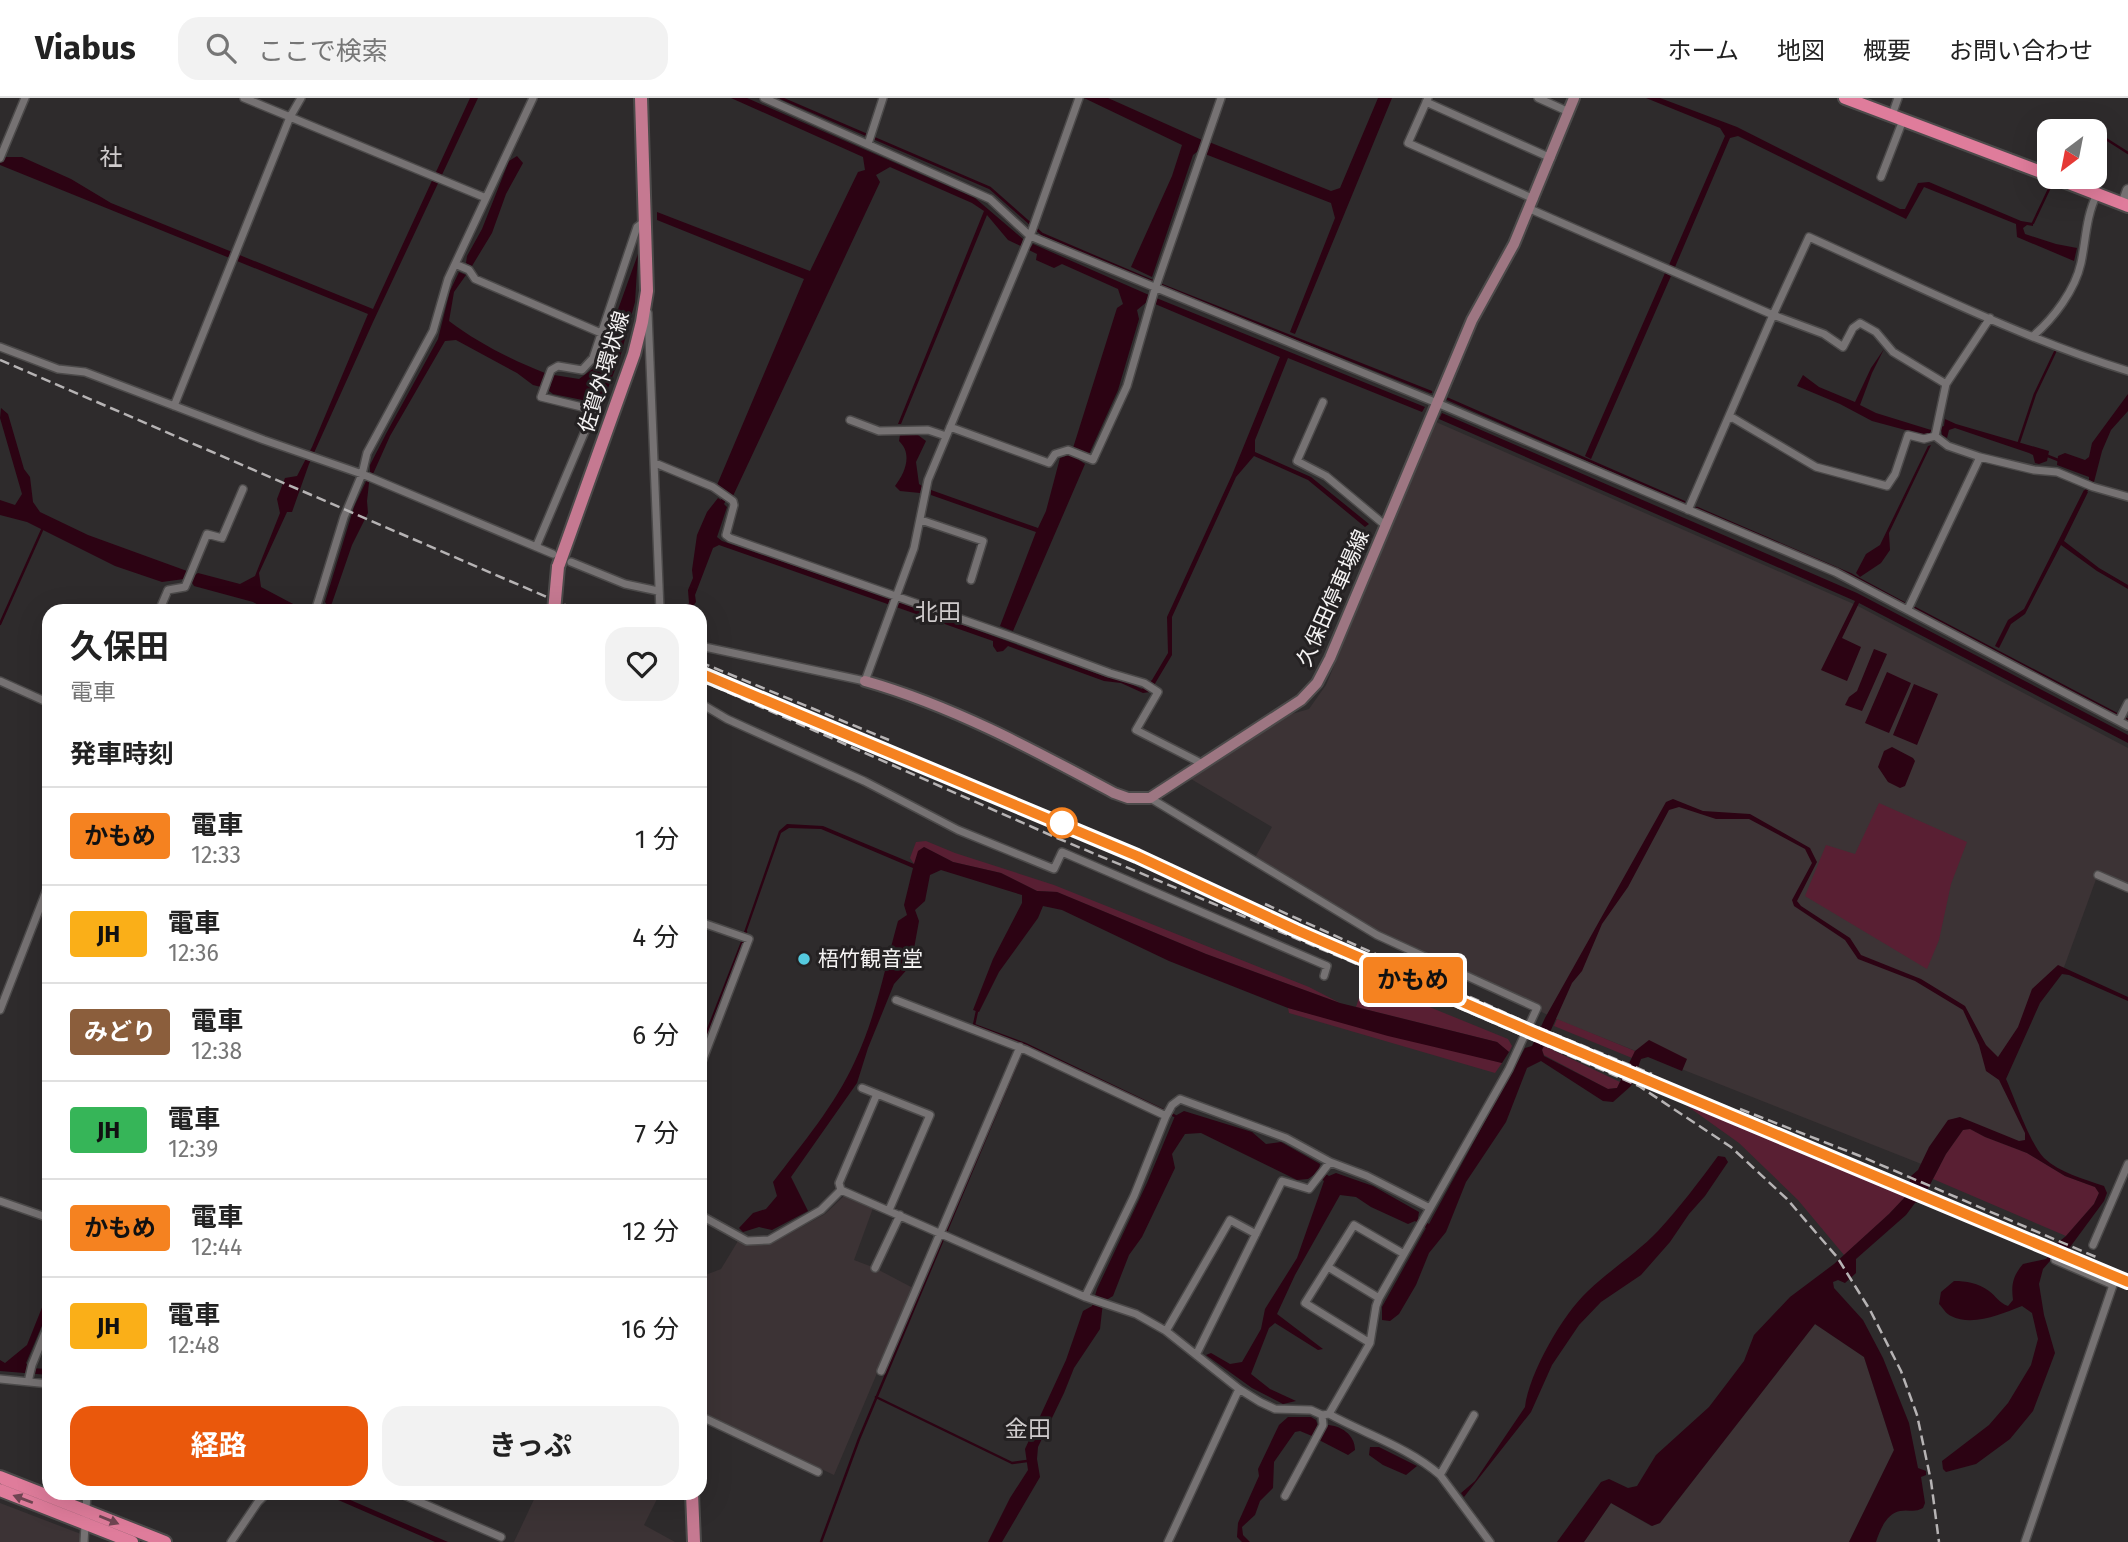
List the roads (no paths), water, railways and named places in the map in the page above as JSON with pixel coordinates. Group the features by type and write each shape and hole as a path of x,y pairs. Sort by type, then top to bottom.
{"highway":[{"path":"1845,98 2037,171"},
{"path":"2084,189 2125,205"},
{"path":"0,1477 42,1497"},
{"path":"0,1490 165,1542"},
{"path":"49,1500 132,1542"}],"main road":[{"name":"佐賀外環状線","path":"555,604 558,567 634,354 642,321 647,291 641,98"},
{"name":"久保田停車場線","path":"1150,798 1301,700 1317,682 1331,658 1472,320 1514,244 1532,204 1574,98"},
{"path":"865,681 908,693 1012,738 1114,793 1128,798 1150,798"},
{"path":"692,1500 694,1542"}],"street":[{"path":"0,157 25,98"},
{"path":"244,98 486,198"},
{"path":"174,405 290,117 301,98"},
{"path":"317,604 344,517 368,476 367,453 433,331 448,279 462,267 486,198 533,98"},
{"path":"764,98 870,139 990,199 1031,233 1154,291 1437,403 1835,572 2121,717 2128,726"},
{"path":"870,139 883,98"},
{"path":"707,647 865,681 914,548 926,490 1024,252 1079,98"},
{"path":"950,427 1049,463 1055,454 1068,450 1093,460 1127,386 1154,291 1221,98"},
{"path":"1538,98 1569,112"},
{"path":"1881,177 1898,117 1898,98"},
{"path":"1551,158 1427,100 1408,143 1674,272 1824,334 1843,347 1853,328 1860,323 1876,332 1894,352 1946,384"},
{"path":"2125,205 2128,190"},
{"path":"2033,336 2068,295 2080,266 2089,210 2097,194"},
{"path":"536,547 594,410 541,397 545,385 551,370 558,366 582,370 593,358 637,228 645,221"},
{"path":"1688,510 1809,237 1990,318 2089,359 2128,371"},
{"path":"462,267 475,279 601,333"},
{"path":"647,291 659,604"},
{"path":"1935,436 1946,384 1990,318"},
{"path":"0,346 58,369 85,372 368,476 553,554"},
{"path":"1323,402 1297,461 1326,477 1386,526"},
{"path":"1728,419 1733,418 1816,467 1887,486 1895,474 1908,435 1924,439 1935,436"},
{"path":"850,420 879,431 928,430 946,436"},
{"path":"1935,436 1948,446 1980,457 2034,470 2057,472 2093,487 2128,497"},
{"path":"1908,609 1980,457"},
{"path":"655,463 713,487 729,499 734,505 726,535 730,538 1144,683 1158,692 1136,730 1203,764"},
{"path":"162,604 168,590 185,587 207,534 222,538 243,489"},
{"path":"921,520 983,541 971,580"},
{"path":"571,562 625,584 658,591"},
{"path":"0,681 42,700"},
{"path":"2121,717 2128,704"},
{"path":"707,707 727,719 864,781 958,830 1054,869 1062,852 1327,966 1324,976"},
{"path":"1150,798 1377,935 1537,1008 1509,1069 1379,1298 1370,1343 1325,1414 1323,1425 1286,1496"},
{"path":"2098,875 2128,888"},
{"path":"0,1010 42,902"},
{"path":"707,924 749,939 707,1049"},
{"path":"896,1000 1023,1049 1168,1113"},
{"path":"881,1371 939,1233 1023,1049"},
{"path":"862,1088 930,1115 888,1210"},
{"path":"841,1190 839,1183 877,1094"},
{"path":"1088,1298 1168,1113 1172,1105 1180,1100 1286,1138 1330,1162 1367,1176 1430,1208"},
{"path":"1196,1355 1282,1181 1309,1189 1330,1162"},
{"path":"2093,1245 2128,1164"},
{"path":"841,1190 1088,1298 1136,1314 1166,1331 1239,1390 1275,1409 1311,1410 1325,1414 1404,1451 1440,1475 1490,1542"},
{"path":"707,1219 747,1241 769,1240 821,1210 841,1190"},
{"path":"0,1201 42,1216"},
{"path":"874,1268 900,1215"},
{"path":"1166,1331 1230,1220 1256,1234"},
{"path":"1370,1343 1305,1303 1354,1225 1404,1254"},
{"path":"2025,1542 2113,1285 2054,1259"},
{"path":"1328,1267 1379,1298"},
{"path":"29,1379 42,1341"},
{"path":"0,1379 29,1379 42,1382"},
{"path":"1168,1542 1239,1390"},
{"path":"1440,1475 1474,1415"},
{"path":"707,1419 818,1472"},
{"path":"84,1542 87,1500"},
{"path":"231,1542 260,1500"},
{"path":"415,1500 501,1537"}],"waterway":[{"path":"781,98 990,188 1042,234 1164,286 1431,392"},
{"path":"2107,140 2128,153"},
{"path":"2033,223 2049,189"},
{"path":"2019,442 2035,394 2055,352"},
{"path":"1448,399 1684,502"},
{"path":"1931,431 1941,430"},
{"path":"2048,456 2058,460"},
{"path":"2086,491 2092,481"},
{"path":"1697,508 1852,575 1904,603"},
{"path":"0,624 42,530"},
{"path":"1915,608 2128,720"},
{"path":"707,1032 746,932"},
{"path":"977,1011 974,1025 1025,1044 1175,1116"},
{"path":"821,1542 859,1439 1025,1044"},
{"path":"876,1397 1012,1463 1027,1461"}],"railway":[{"path":"0,360 563,604"},
{"path":"707,665 889,740"},
{"path":"707,683 1057,838 1639,1086 1731,1147 1787,1199 1837,1257 1870,1310 1901,1371 1917,1415 1931,1481 1939,1542"},
{"path":"831,727 1161,866 1284,924"},
{"path":"1265,904 1530,1024 1652,1074"},
{"path":"1637,1077 2128,1282"},
{"path":"1740,1109 1860,1156 2096,1257"}],"train":[{"name":"かもめ","path":"707,676 1191,879 1296,930 1527,1030 2128,1282"}],"place":[{"name":"梧竹観音堂","path":"804,959"}],"district":[{"name":"社","path":"111,157"},
{"name":"北田","path":"938,612"},
{"name":"金田","path":"1028,1429"}]}
